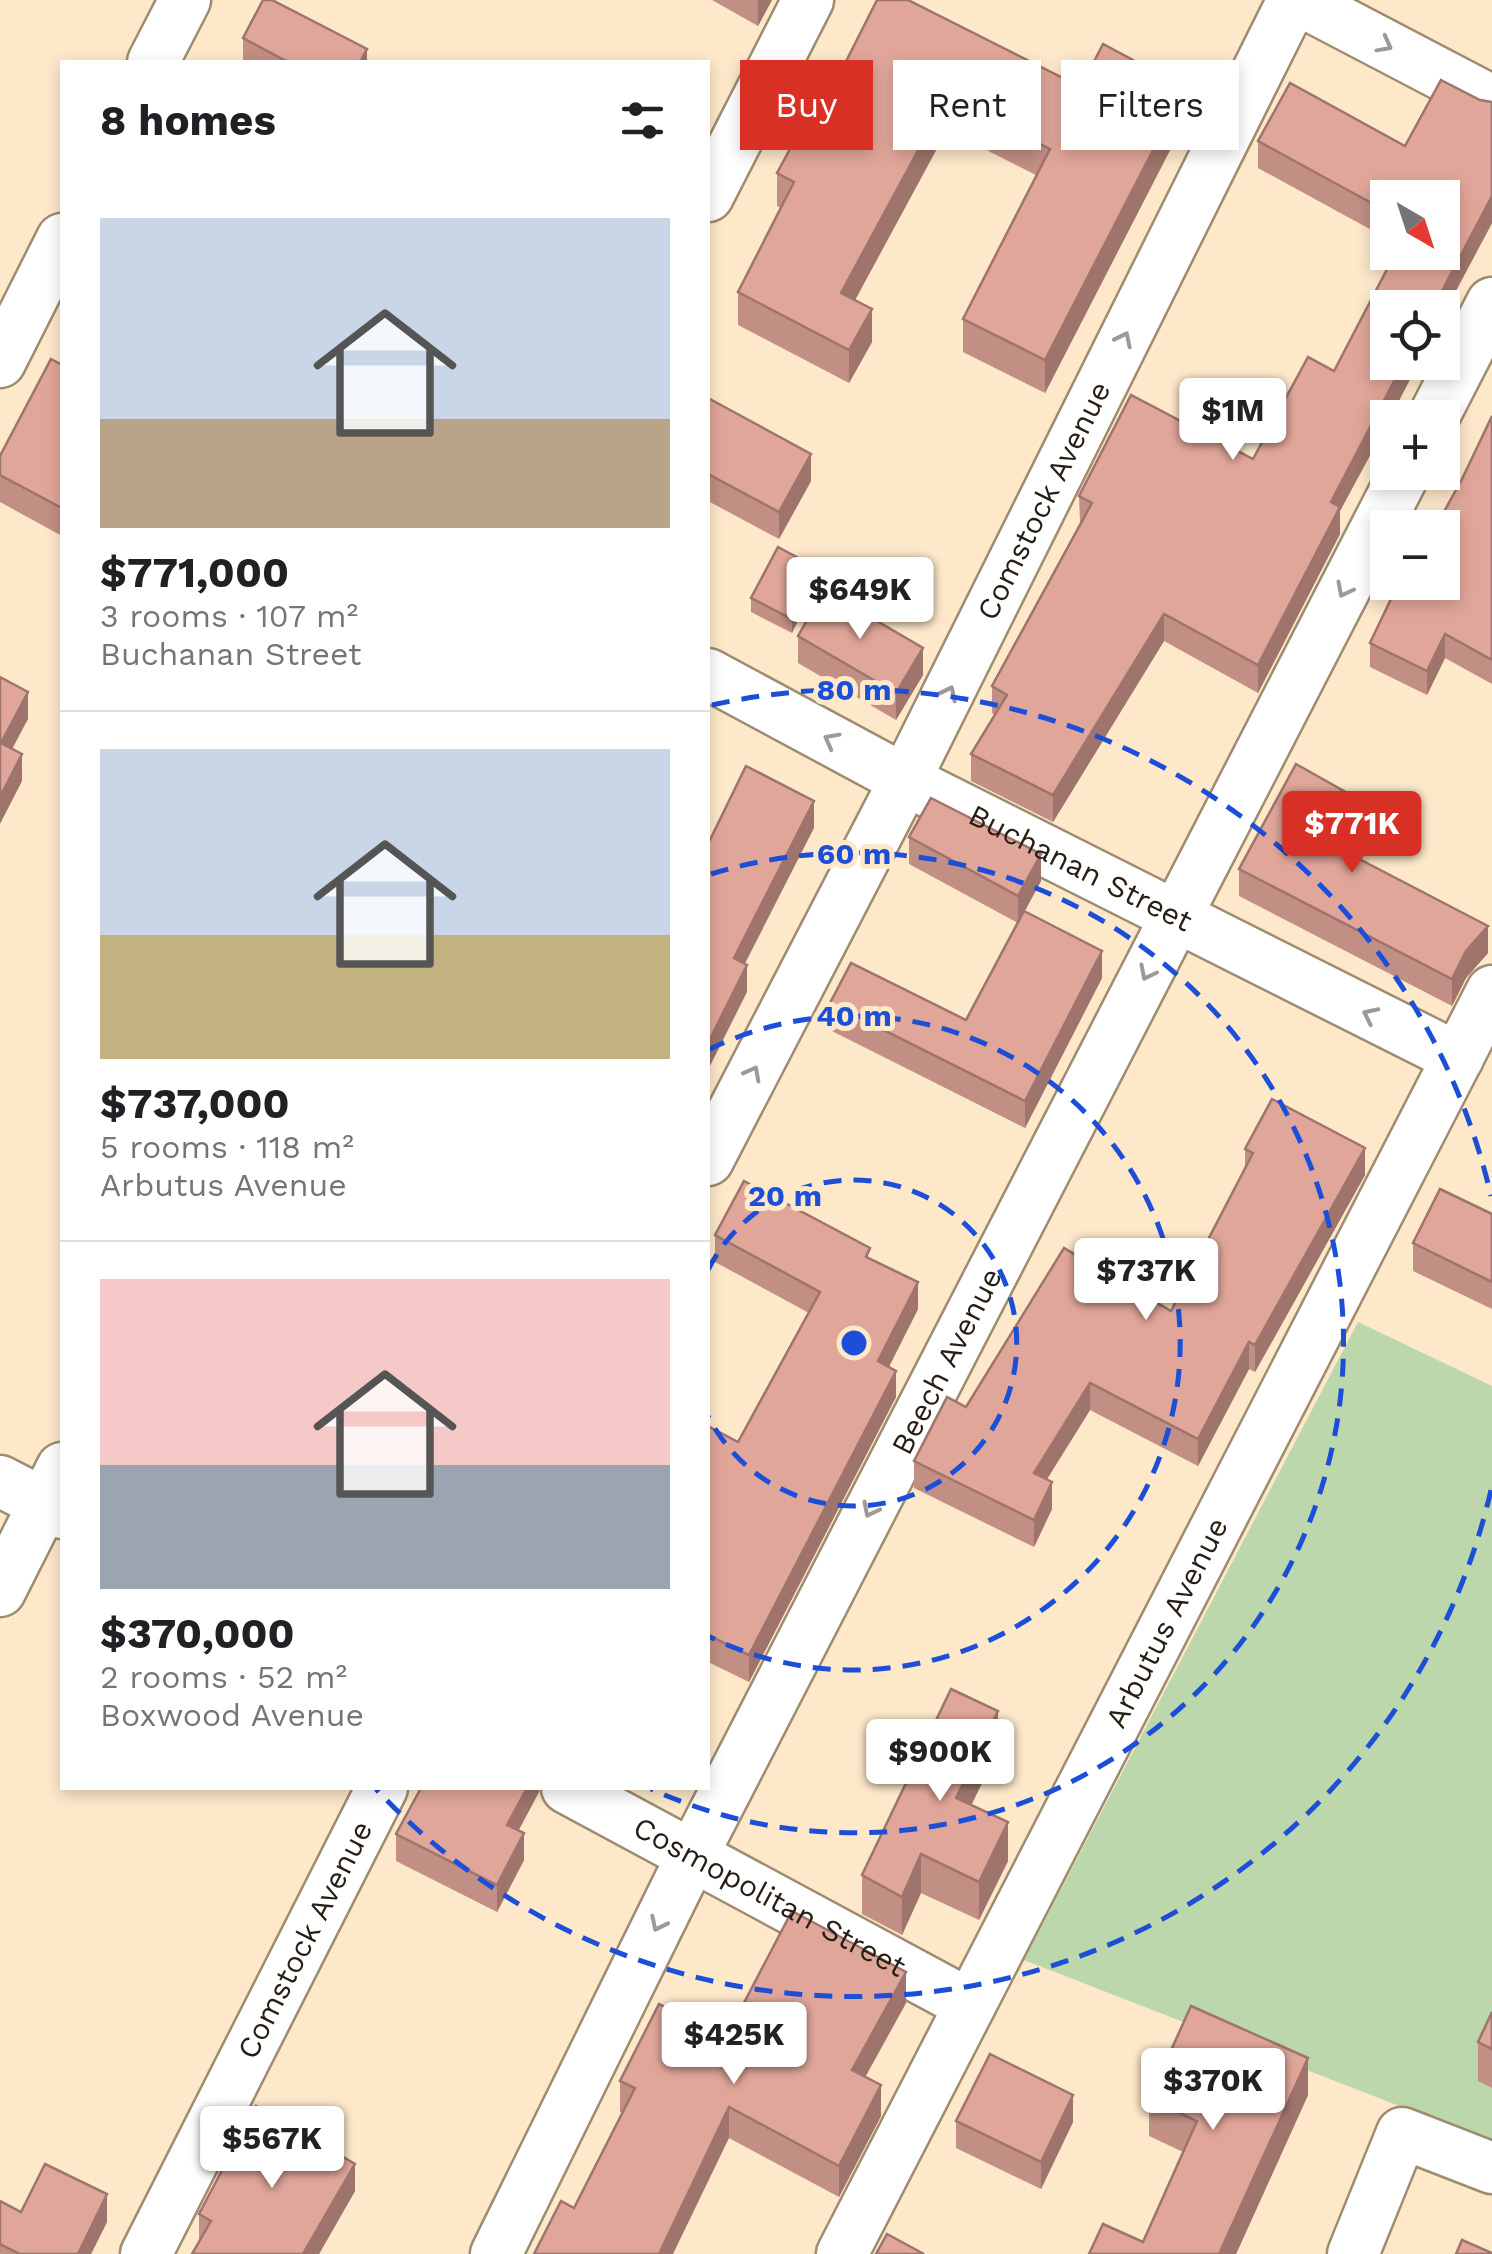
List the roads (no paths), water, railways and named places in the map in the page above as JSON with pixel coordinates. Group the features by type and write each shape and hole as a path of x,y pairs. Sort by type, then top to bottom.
{"street":[{"path":"154,60 185,0"},
{"path":"710,192 808,0"},
{"path":"1296,0 1492,101"},
{"name":"Comstock Avenue","path":"710,1156 905,780 1296,0"},
{"path":"0,362 30,310 60,243"},
{"path":"1442,400 1492,303"},
{"name":"Beech Avenue","path":"496,2254 691,1858 1396,490"},
{"name":"Buchanan Street","path":"710,675 905,780 1458,1058"},
{"name":"Arbutus Avenue","path":"842,2254 1492,992"},
{"path":"0,1481 57,1495 0,1591"},
{"name":"Comstock Avenue","path":"146,2254 381,1790"},
{"name":"Cosmopolitan Street","path":"571,1790 691,1858 970,2004"},
{"path":"1353,2254 1402,2134 1492,2168"}]}
